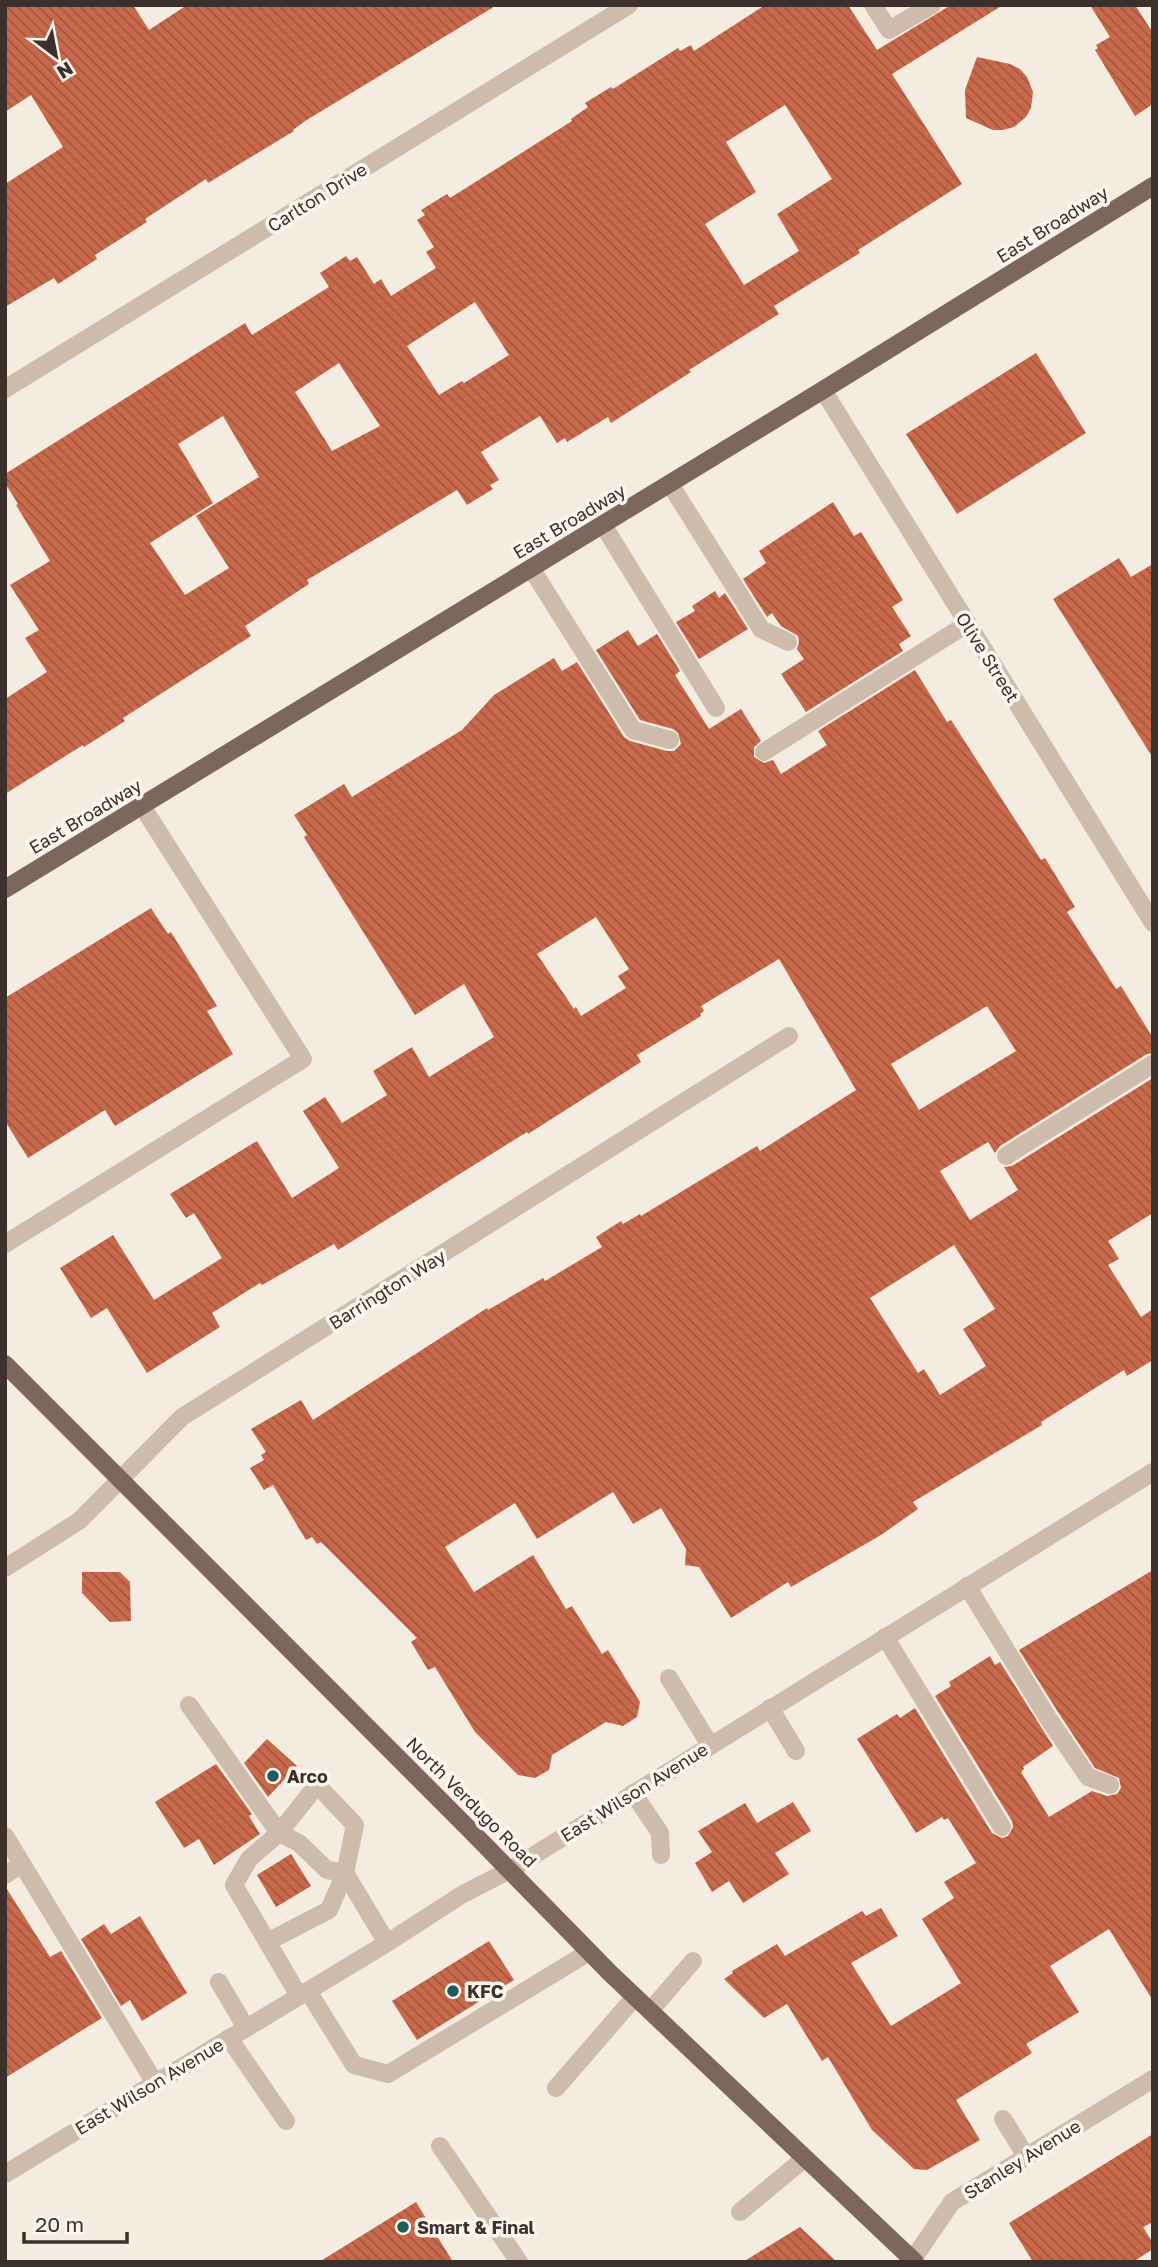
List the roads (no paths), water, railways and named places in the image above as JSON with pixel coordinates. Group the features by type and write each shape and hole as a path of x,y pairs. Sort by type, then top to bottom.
{"main road":[{"name":"East Broadway","path":"5,889 1153,186"},
{"name":"North Verdugo Road","path":"5,1364 589,1952 913,2261"}],"street":[{"name":"Carlton Drive","path":"5,389 629,5"},
{"path":"873,5 888,30 932,5"},
{"name":"Olive Street","path":"822,390 1153,923"},
{"path":"670,484 761,629 788,642"},
{"path":"603,525 716,708"},
{"path":"531,568 633,730 670,740"},
{"path":"764,752 967,624"},
{"path":"6,1241 303,1059 142,806"},
{"name":"Barrington Way","path":"5,1568 79,1521 182,1417 789,1036"},
{"path":"1006,1156 1153,1064"},
{"name":"East Wilson Avenue","path":"5,2174 304,1994 463,1894 510,1870 1153,1472"},
{"path":"967,1587 1088,1777 1110,1785"},
{"path":"885,1637 1002,1827"},
{"path":"669,1678 710,1745"},
{"path":"189,1705 279,1833 299,1843 327,1870 345,1874 387,1943"},
{"path":"770,1708 796,1751"},
{"path":"267,1942 329,1910 345,1874 355,1825 317,1785 279,1833 249,1859 234,1885 267,1942 354,2065 388,2074 589,1952"},
{"path":"633,1793 660,1833 661,1856"},
{"path":"5,1836 155,2083"},
{"path":"5,1874 22,1864"},
{"path":"650,2011 694,1961"},
{"path":"219,1982 246,2028"},
{"path":"556,2088 635,1997"},
{"path":"229,2038 286,2121"},
{"name":"Stanley Avenue","path":"913,2261 952,2202 1153,2079"},
{"path":"1003,2119 1026,2157"},
{"path":"440,2147 519,2262"},
{"path":"740,2212 805,2158"}],"place":[{"name":"Arco","path":"273,1776"},
{"name":"KFC","path":"453,1991"},
{"name":"Smart & Final","path":"403,2227"}]}
